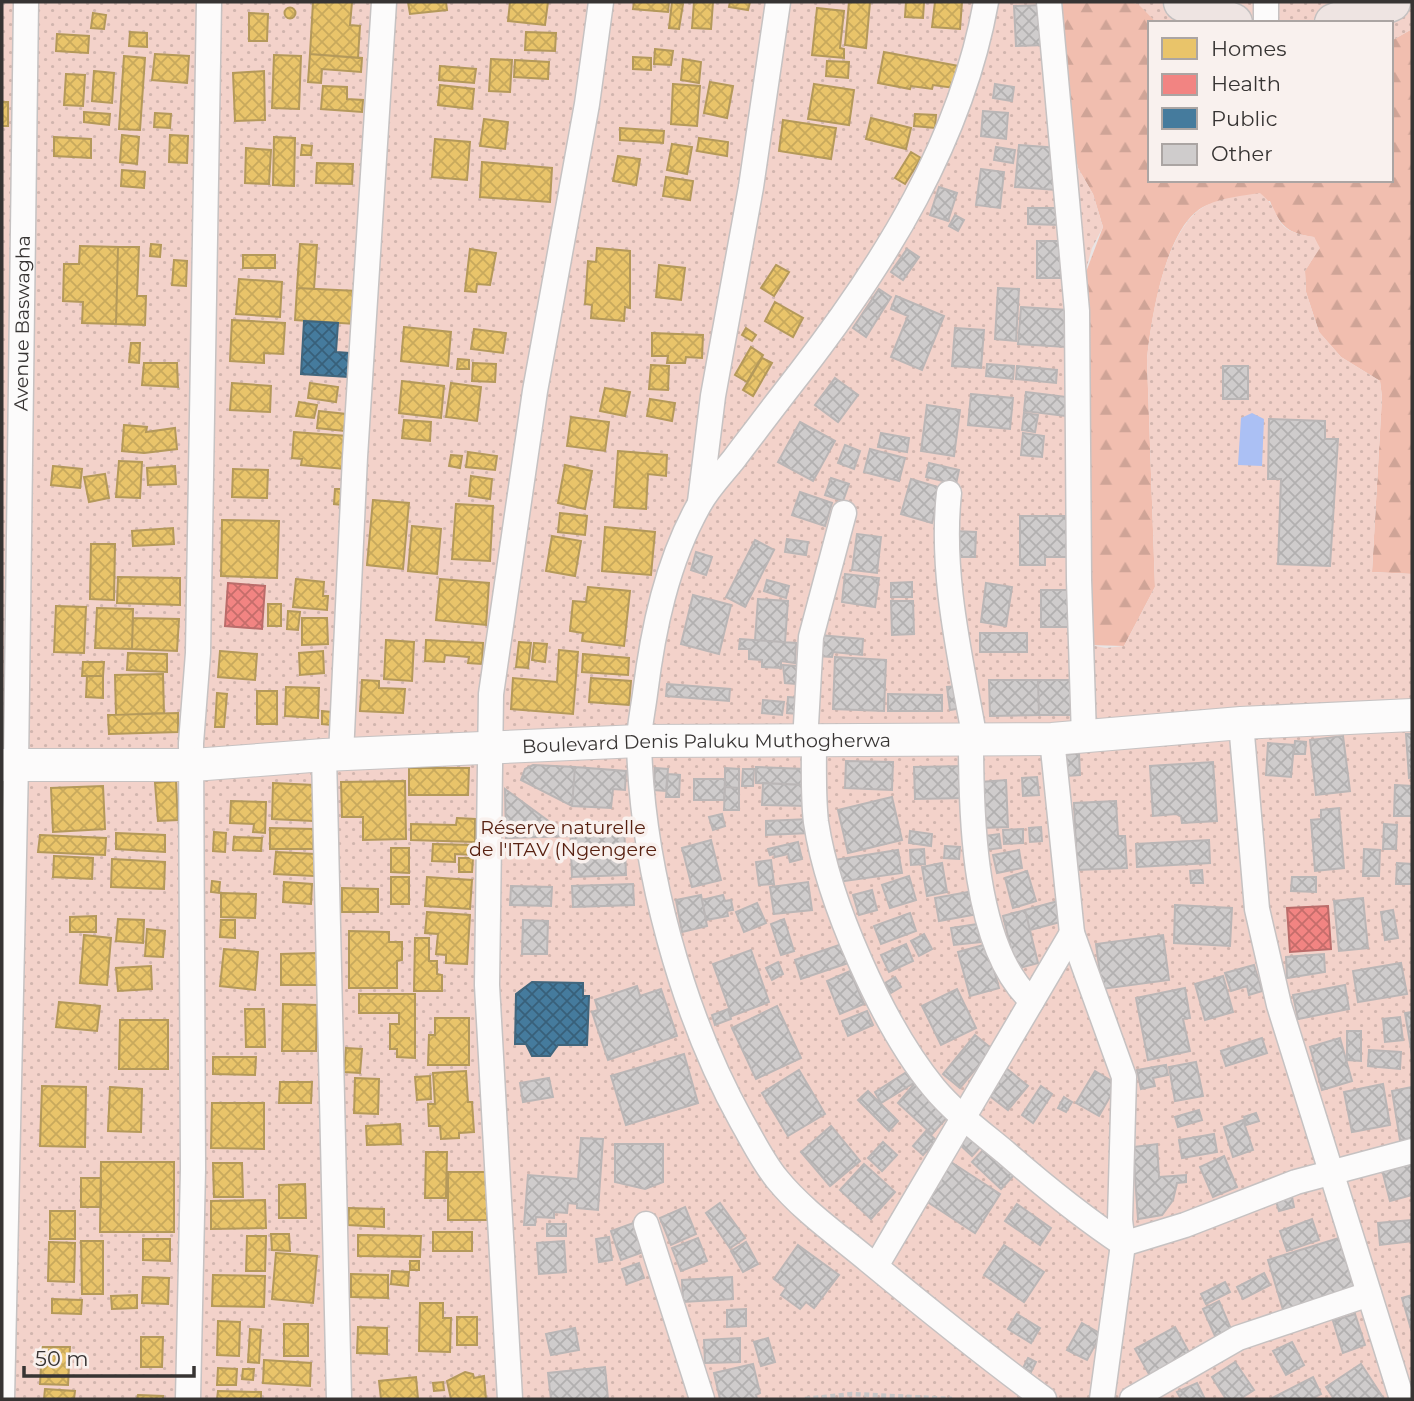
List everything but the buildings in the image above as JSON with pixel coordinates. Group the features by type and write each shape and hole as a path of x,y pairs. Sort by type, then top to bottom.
{"highway":[{"path":"1182,2 1228,21"},
{"path":"1340,21 1391,2"}],"street":[{"name":"Avenue Baswagha","path":"2,1399 9,765 26,2"},
{"path":"188,1399 193,1169 191,743 198,653 209,2"},
{"path":"339,1399 333,755 384,2"},
{"path":"510,1399 488,985 491,694 535,391 587,104 601,2"},
{"path":"700,502 713,396 751,187 778,2"},
{"path":"986,2 977,54 947,138 899,228 841,320 700,502 681,543 661,601 639,741 649,836 665,925 690,1004 725,1091 776,1178 807,1210 1044,1399"},
{"path":"1049,2 1077,311 1079,580 1084,737"},
{"path":"1266,2 1266,21"},
{"path":"950,494 946,525 954,619 973,741 977,865 985,905 1006,967 1020,990 1032,1001"},
{"path":"844,513 811,637 810,742 817,823 828,876 892,1024 918,1067 963,1118 1057,1199 1123,1244"},
{"name":"Boulevard Denis Paluku Muthogherwa","path":"9,765 193,765 333,755 639,741 1052,739 1241,723 1412,715"},
{"path":"1241,723 1260,922 1279,1005 1402,1399"},
{"path":"1052,739 1072,933 1124,1077 1120,1220 1123,1244 1102,1399"},
{"path":"876,1266 1072,933"},
{"path":"1123,1244 1329,1172 1412,1151"},
{"path":"646,1224 702,1399"},
{"path":"1132,1399 1238,1338 1369,1294"}],"path":[{"path":"805,1399 852,1394 952,1399"}],"green space":[{"name":"Réserve naturelle de l'ITAV (Ngengere","path":"2,2 1057,2 1068,123 1078,168 1093,194 1103,227 1092,248 1083,280 1090,645 1106,648 1124,646 1155,587 1147,360 1152,321 1163,274 1180,232 1193,216 1207,205 1226,198 1260,193 1283,226 1299,234 1314,237 1320,248 1305,271 1306,292 1319,332 1341,357 1380,381 1382,397 1372,572 1412,574 1412,1399 2,1399"},
{"path":"1057,2 1138,3 1155,21 1148,21 1148,182 1393,182 1393,40 1412,29 1412,574 1372,572 1382,397 1380,381 1341,357 1319,332 1306,292 1305,271 1319,248 1314,237 1298,234 1281,223 1270,201 1211,204 1191,216 1170,253 1162,276 1149,343 1147,360 1155,587 1124,646 1090,645 1083,280 1103,227 1093,194 1078,168 1068,123"},
{"path":"1128,2 1412,2 1412,29 1393,40 1393,21 1155,21 1138,4"}],"water":[{"path":"1252,413 1264,419 1262,466 1238,465 1241,418"}]}
